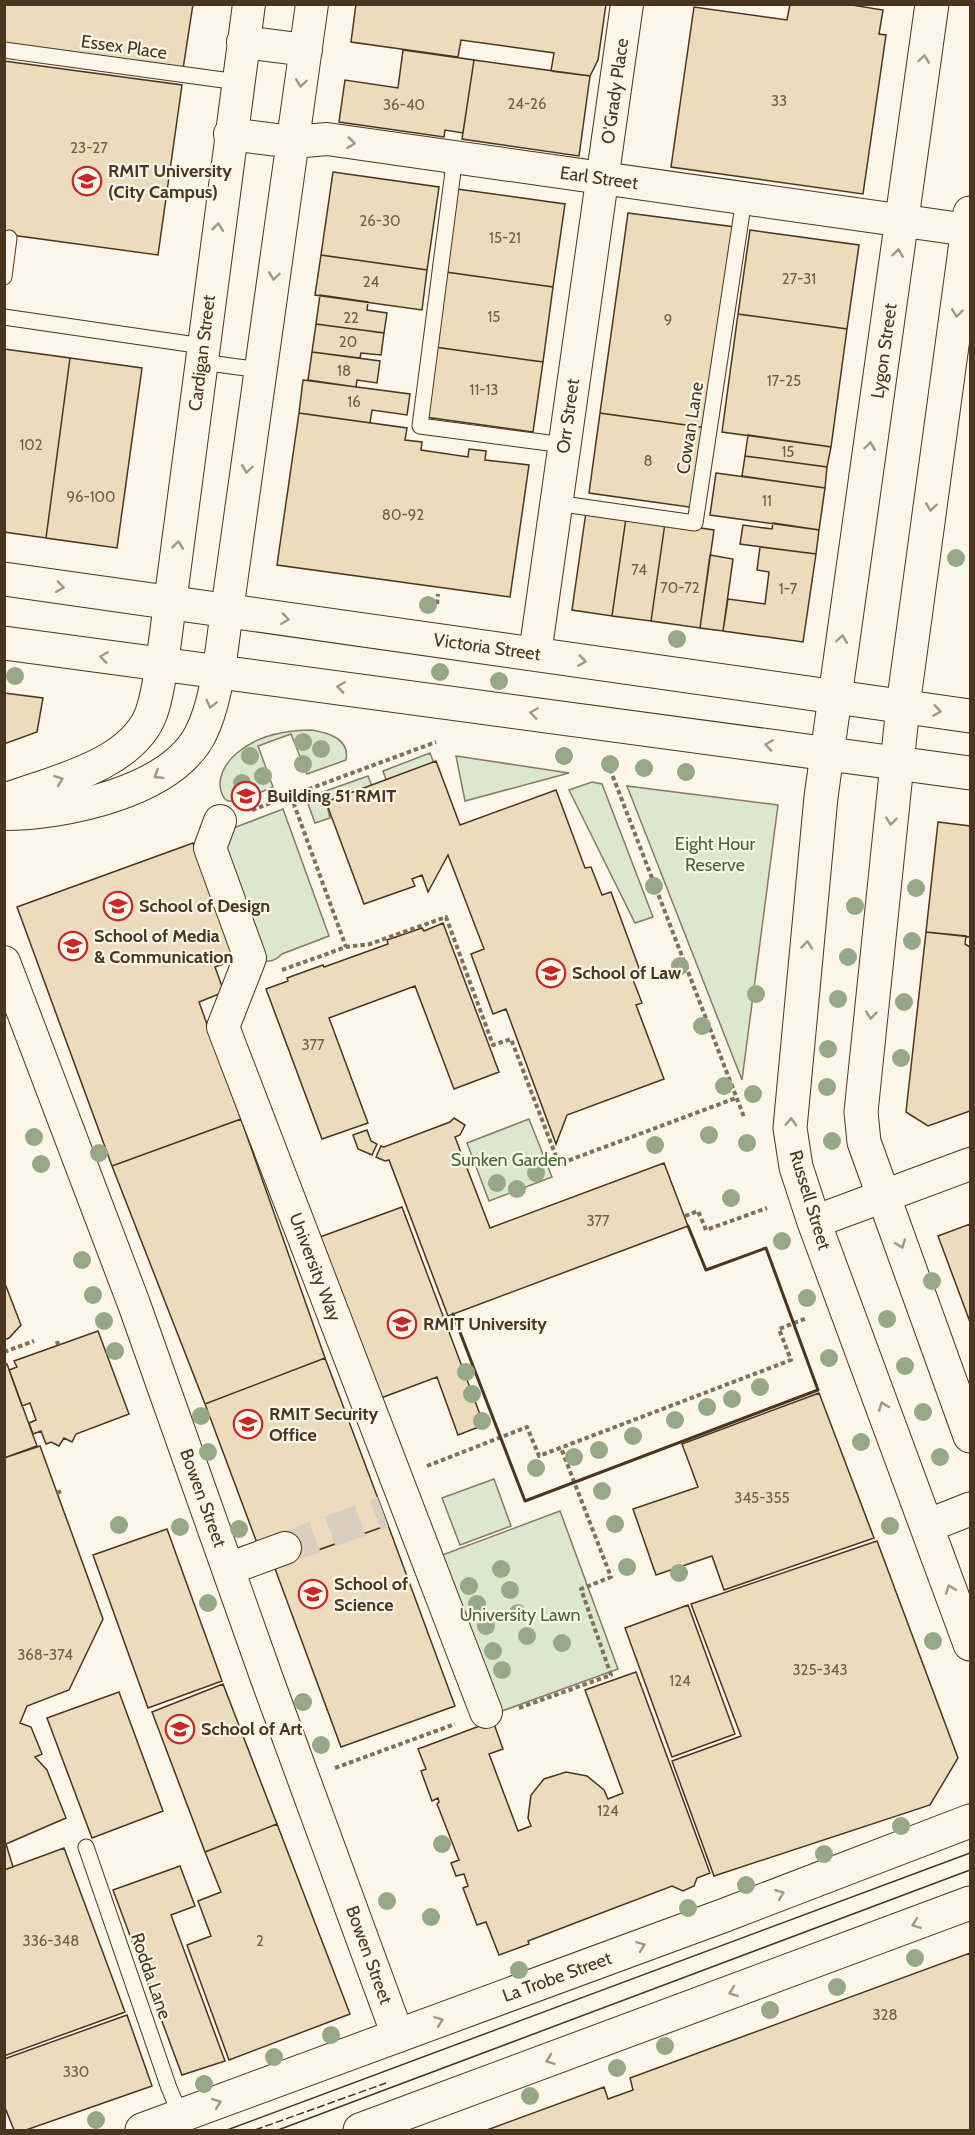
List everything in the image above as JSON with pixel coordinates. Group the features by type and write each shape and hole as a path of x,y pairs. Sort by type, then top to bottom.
{"main road":[{"name":"Lygon Street","path":"834,696 932,4"},
{"path":"969,222 903,706 861,1112 864,1142 970,1436"},
{"name":"Victoria Street","path":"4,579 970,716"},
{"path":"4,643 970,772"},
{"name":"Russell Street","path":"834,696 818,827 790,1128 796,1167 814,1222 970,1644"},
{"path":"927,1526 970,1509"},
{"name":"La Trobe Street","path":"142,2130 737,1911 970,1821"},
{"path":"360,2130 970,1903"}],"street":[{"name":"Cardigan Street","path":"4,800 100,765 131,743 151,714 162,664 230,134 249,4"},
{"path":"4,814 79,807 113,796 154,778 193,747 210,709 227,611 312,4"},
{"name":"O'Grady Place","path":"603,178 627,4"},
{"path":"243,42 306,50"},
{"name":"Earl Street","path":"230,134 293,142 327,140 455,156 902,221 969,222"},
{"name":"Orr Street","path":"535,654 603,178"},
{"name":"University Way","path":"220,821 210,848 250,958 223,1027 395,1508 486,1712"},
{"name":"Bowen Street","path":"4,962 134,1304 398,2036"},
{"path":"814,1222 970,1164"},
{"path":"228,1569 285,1548"}],"lane":[{"name":"Essex Place","path":"4,50 238,82"},
{"path":"455,156 420,426 564,445"},
{"name":"Cowan Lane","path":"556,503 695,523 744,199"},
{"path":"4,277 9,238"},
{"path":"4,317 202,354 261,370"},
{"name":"Rodda Lane","path":"86,1847 165,2078 181,2116"}],"path":[{"path":"436,604 438,594"},
{"path":"220,821 436,742"},
{"path":"610,769 744,1118"},
{"path":"291,795 346,947"},
{"path":"284,969 346,947 370,944 446,916 493,1045 511,1039 559,1164 736,1098"},
{"path":"685,1216 698,1211 706,1230 767,1208"},
{"path":"428,1466 527,1427 539,1456 791,1360 779,1329 807,1318"},
{"path":"4,1352 34,1341"},
{"path":"304,1779 486,1712 504,1714 611,1675 581,1589 611,1577 561,1448"},
{"path":"57,1493 63,1490"}],"green space":[{"path":"312,730 337,738 345,747 346,760 307,774 291,734 258,746 273,787 242,800 227,801 225,799 220,788 221,777 225,766 237,753 254,742 272,735"},
{"path":"430,753 435,766 387,783 383,771"},
{"path":"456,756 569,773 465,801"},
{"path":"368,776 373,789 327,805 330,818 315,823 306,798"},
{"path":"592,782 602,784 653,917 635,923 569,790"},
{"name":"Eight Hour Reserve","path":"627,786 778,805 742,1080"},
{"path":"283,809 329,936 266,961 218,834"},
{"name":"Sunken Garden","path":"529,1119 552,1177 489,1201 467,1143"},
{"path":"494,1479 511,1526 460,1545 442,1498"},
{"name":"University Lawn","path":"560,1511 618,1669 480,1719 421,1563"}],"building":[{"path":"4,4 193,4 183,69 4,45"},
{"path":"356,4 606,4 598,60 590,76 551,71 554,53 461,40 458,57 351,42"},
{"path":"790,4 846,4 883,10 879,34 886,35 863,194 671,167 694,7 787,20"},
{"path":"403,50 474,60 463,133 445,130 444,137 339,122 345,80 398,88"},
{"path":"474,60 590,76 579,156 462,139"},
{"path":"4,61 182,85 158,255 4,234"},
{"path":"333,172 439,187 427,270 321,255"},
{"path":"457,189 565,204 553,287 446,272"},
{"path":"628,213 735,227 707,428 600,413"},
{"path":"750,230 859,245 847,329 738,314"},
{"path":"321,255 427,270 422,310 315,295"},
{"path":"446,272 553,287 543,362 435,347"},
{"path":"320,295 368,302 367,310 387,313 384,333 316,324"},
{"path":"738,314 847,329 831,447 722,432"},
{"path":"316,324 384,333 381,355 361,353 360,358 312,352"},
{"path":"435,347 543,362 533,432 425,417"},
{"path":"4,349 70,358 46,538 4,532"},
{"path":"312,352 380,361 377,383 357,380 356,387 308,380"},
{"path":"70,358 142,368 117,548 46,538"},
{"path":"303,380 410,394 407,415 372,410 370,423 299,413"},
{"path":"299,413 407,428 405,440 422,442 421,450 468,457 469,449 486,451 485,460 529,465 510,597 277,565"},
{"path":"600,413 707,428 696,508 589,493"},
{"path":"748,435 831,447 827,467 745,456"},
{"path":"745,456 827,467 825,488 742,476"},
{"path":"716,473 825,488 819,530 710,515"},
{"path":"586,512 626,518 612,616 572,610"},
{"path":"626,518 665,523 651,621 612,616"},
{"path":"665,523 714,530 700,628 651,621"},
{"path":"773,523 819,530 816,554 740,544 743,525 772,529"},
{"path":"760,547 816,554 803,642 723,631 728,599 765,604 769,572 757,570"},
{"path":"710,555 733,559 723,631 700,628"},
{"path":"4,693 43,698 37,732 4,744"},
{"path":"436,761 460,825 556,790 585,868 591,867 602,895 611,892 639,968 630,972 642,1003 636,1005 664,1079 567,1115 556,1144 506,1009 493,1014 471,954 484,949 448,855 428,892 422,875 412,879 415,886 364,904 326,802"},
{"path":"938,822 970,826 970,937 926,932"},
{"path":"193,843 236,959 215,967 224,992 199,1002 241,1119 112,1166 17,907"},
{"path":"443,923 499,1072 454,1089 415,986 329,1018 368,1123 322,1139 266,989 288,981 287,978 388,944 387,940 422,928 424,931"},
{"path":"926,932 966,936 965,944 970,947 970,1111 928,1126 906,1112"},
{"path":"454,1118 465,1125 460,1135 455,1137 490,1228 664,1163 688,1226 448,1316 389,1160 385,1161 376,1157 381,1146 384,1147 450,1122"},
{"path":"241,1119 325,1358 205,1404 112,1166"},
{"path":"367,1130 371,1141 377,1144 372,1155 358,1149 353,1135"},
{"path":"402,1207 484,1425 458,1435 437,1377 381,1398 320,1237"},
{"path":"970,1224 970,1322 938,1236"},
{"path":"4,1281 21,1325 9,1338 4,1340"},
{"path":"4,1281 21,1325 9,1338 4,1340"},
{"path":"98,1331 129,1414 76,1434 72,1442 64,1438 59,1446 51,1442 46,1444 41,1431 33,1434 29,1423 36,1420 30,1403 22,1406 9,1370 17,1367 14,1361"},
{"path":"325,1358 388,1525 290,1560 257,1543 205,1404"},
{"path":"7,1364 37,1446 4,1458 4,1365"},
{"path":"819,1393 874,1538 724,1590 712,1556 656,1575 633,1509 698,1487 682,1444"},
{"path":"40,1446 103,1619 69,1690 27,1706 20,1723 31,1727 42,1754 35,1757 47,1770 66,1818 6,1844 13,1867 4,1870 4,1458"},
{"path":"388,1525 455,1706 341,1747 274,1566"},
{"path":"167,1529 222,1681 148,1708 93,1555"},
{"path":"877,1541 958,1758 930,1805 714,1876 672,1761 741,1736 691,1604"},
{"path":"688,1605 735,1734 672,1757 625,1628"},
{"path":"636,1672 710,1873 697,1878 694,1886 683,1891 672,1886 528,1941 529,1944 499,1955 486,1922 477,1925 463,1888 468,1886 464,1874 456,1876 451,1863 459,1860 437,1804 438,1798 432,1801 421,1771 426,1769 418,1749 493,1721 503,1749 489,1754 518,1831 531,1826 528,1818 531,1795 544,1779 566,1772 587,1776 604,1790 608,1799 623,1793 585,1690"},
{"path":"223,1684 277,1824 205,1852 152,1712"},
{"path":"119,1692 163,1811 92,1838 47,1718"},
{"path":"277,1824 350,2014 229,2060 187,1945 211,1936 198,1901 221,1892 205,1852"},
{"path":"64,1848 125,2012 4,2056 4,1870"},
{"path":"180,1866 195,1906 171,1915 225,2061 182,2075 113,1890"},
{"path":"970,1953 970,2130 487,2130 604,2087 608,2099 633,2090 630,2078"},
{"path":"127,2015 152,2086 26,2130 14,2130 4,2105 4,2059"}],"tunnel":[{"path":"285,1548 383,1512"}],"tram line":[{"path":"227,2130 970,1853"},
{"path":"278,2130 970,1870"}],"fence":[{"path":"255,2130 386,2083"}],"wall":[{"path":"453,1314 525,1501 818,1390 766,1248 706,1270 688,1226"}],"place":[{"name":"RMIT University (City Campus)","path":"87,181"},
{"name":"Building 51 RMIT","path":"246,796"},
{"name":"School of Design","path":"118,906"},
{"name":"School of Media & Communication","path":"73,946"},
{"name":"School of Law","path":"551,973"},
{"name":"RMIT University","path":"402,1324"},
{"name":"RMIT Security Office","path":"248,1424"},
{"name":"School of Science","path":"313,1594"},
{"name":"School of Art","path":"180,1729"}]}
